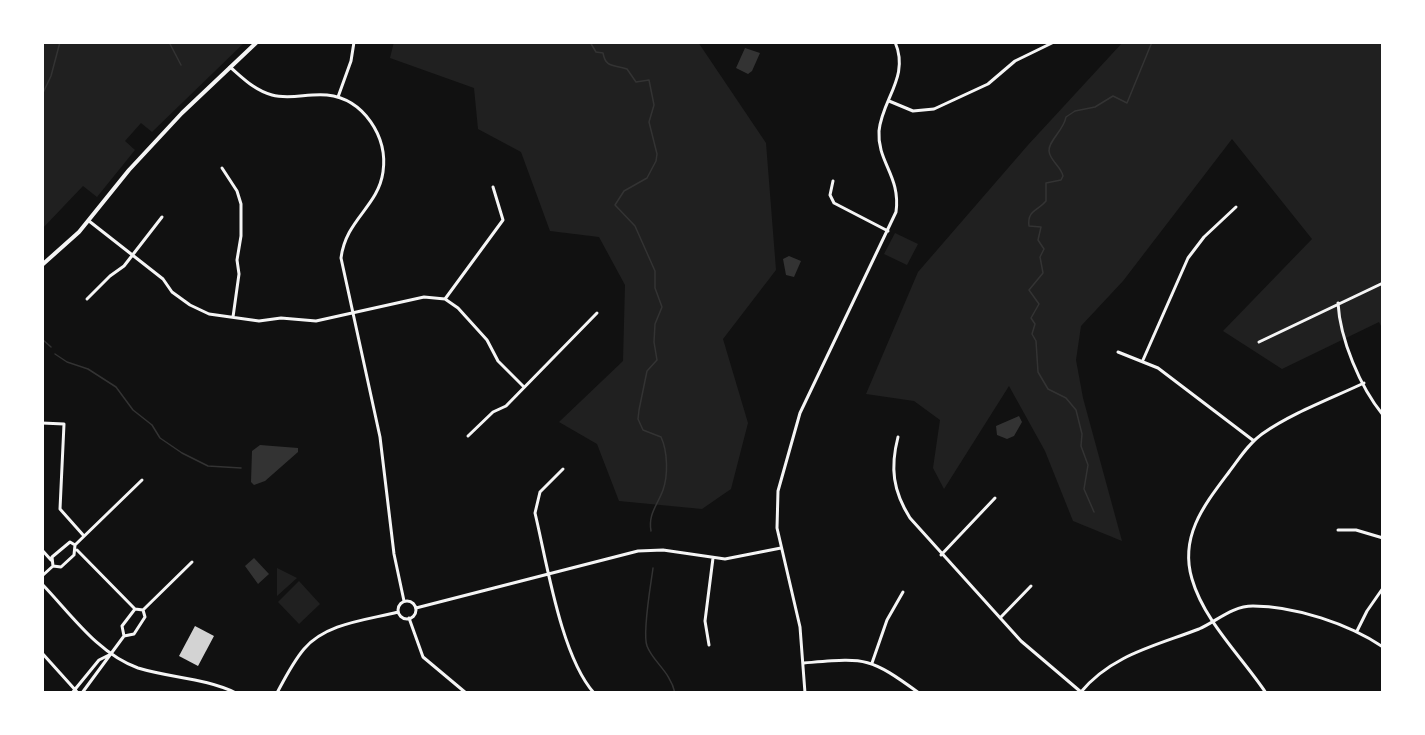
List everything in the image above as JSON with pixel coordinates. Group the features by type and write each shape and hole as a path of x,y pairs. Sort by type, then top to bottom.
{"street":[{"path":"42,265 89,221 152,144 257,42"},
{"path":"338,97 351,61 354,42"},
{"path":"805,693 798,611 781,548 776,517 778,491 795,428 896,212 898,191 880,149 879,137 882,114 900,69 895,42"},
{"path":"889,100 913,111 934,109 988,84 1015,61 1054,42"},
{"path":"230,67 252,86 269,94 338,97 352,104 371,122 381,142 384,163 378,190 349,230 343,248 342,268 380,437 394,554 404,601"},
{"path":"222,168 237,191 241,204 241,236 237,260 239,274 233,317"},
{"path":"833,181 830,195 834,202 888,231"},
{"path":"445,299 503,220 493,187"},
{"path":"1143,360 1188,258 1204,237 1236,207"},
{"path":"87,299 133,255 162,217"},
{"path":"89,221 133,255 190,305 209,314 258,321 281,318 316,321 424,297 445,299 458,308 488,340 498,361 524,387"},
{"path":"1259,342 1383,283"},
{"path":"1338,303 1342,336 1364,383 1383,416"},
{"path":"468,436 524,387 597,313"},
{"path":"1118,352 1143,360 1194,393 1254,441"},
{"path":"1266,693 1214,621 1191,578 1189,540 1205,504 1254,441 1273,428 1364,383"},
{"path":"42,423 64,424 60,509 84,536"},
{"path":"898,437 892,469 896,494 910,518 940,555 1037,656 1081,692 1098,673 1119,659 1214,621 1235,609 1253,606 1322,619 1358,632 1383,647"},
{"path":"563,469 545,487 535,505 569,648 580,675 594,693"},
{"path":"75,545 142,480"},
{"path":"940,555 995,498"},
{"path":"1338,530 1356,530 1383,538"},
{"path":"51,560 67,543 75,545"},
{"path":"75,545 77,550 135,609 143,610"},
{"path":"416,608 651,550 713,558 735,558 781,548"},
{"path":"42,550 51,560 52,566"},
{"path":"42,576 52,566 63,566 77,550"},
{"path":"709,645 705,621 713,558"},
{"path":"143,610 192,562"},
{"path":"42,584 111,654 139,668 212,683 236,693"},
{"path":"1000,618 1031,586"},
{"path":"1358,632 1367,611 1383,588"},
{"path":"872,663 887,620 903,592"},
{"path":"404,601 410,602 416,608"},
{"path":"398,612 400,604 404,601"},
{"path":"409,618 415,613 416,608"},
{"path":"77,692 124,636 122,626 135,609"},
{"path":"124,636 132,636 144,620 143,610"},
{"path":"398,612 401,616 409,618"},
{"path":"277,693 299,655 317,637 342,626 398,612"},
{"path":"409,618 423,657 466,693"},
{"path":"42,653 77,692"},
{"path":"77,692 99,660 111,654"},
{"path":"42,662 46,658"},
{"path":"804,663 850,660 872,663 919,693"}],"shaded area":[{"path":"42,42 245,42 152,132 141,123 125,141 135,150 97,197 83,186 42,229"},
{"path":"394,42 698,42 766,143 776,270 723,339 748,423 731,489 702,509 619,501 597,444 559,422 623,361 625,285 599,237 550,231 521,152 478,129 474,88 390,58"},
{"path":"1123,42 1383,42 1383,330 1379,322 1282,369 1223,331 1312,239 1232,139 1123,281 1081,326 1076,360 1083,398 1122,541 1073,521 1045,451 1009,386 944,489 933,468 940,420 914,401 866,394 918,272 1028,145"},
{"path":"745,48 760,53 752,71 748,74 736,68"},
{"path":"895,233 918,244 907,265 884,254"},
{"path":"789,256 801,261 794,277 786,275 783,259"},
{"path":"1019,416 1022,422 1014,436 1007,439 997,435 996,426"},
{"path":"260,445 298,448 298,452 265,481 254,485 251,482 252,451"},
{"path":"254,558 269,574 258,584 245,566"},
{"path":"277,568 297,578 277,596"},
{"path":"299,581 320,604 299,624 278,602"}],"building":[{"path":"195,626 214,636 198,666 179,656"}],"waterway":[{"path":"42,95 51,76 60,42"},
{"path":"169,42 181,65"},
{"path":"590,42 596,52 603,53 608,64 627,69 636,82 649,80 654,105 649,122 657,154 656,161 647,178 624,191 615,205 635,226 655,271 655,288 662,307 655,324 654,342 657,360 647,371 638,419 643,430 661,437 666,457 665,484 652,515 651,531"},
{"path":"1094,512 1084,489 1088,465 1081,446 1082,434 1076,410 1066,398 1048,389 1038,372 1036,341 1032,334 1035,324 1031,318 1039,304 1029,290 1043,273 1040,257 1044,249 1038,240 1041,227 1029,226 1029,221 1031,214 1046,201 1046,183 1061,180 1063,176 1051,158 1049,147 1066,117 1075,111 1095,107 1113,96 1127,103 1152,42"},
{"path":"42,339 51,347"},
{"path":"55,354 67,362 88,369 116,387 133,410 152,425 160,438 182,453 208,466 241,468"},
{"path":"653,568 646,620 647,646 673,685 675,693"}]}
